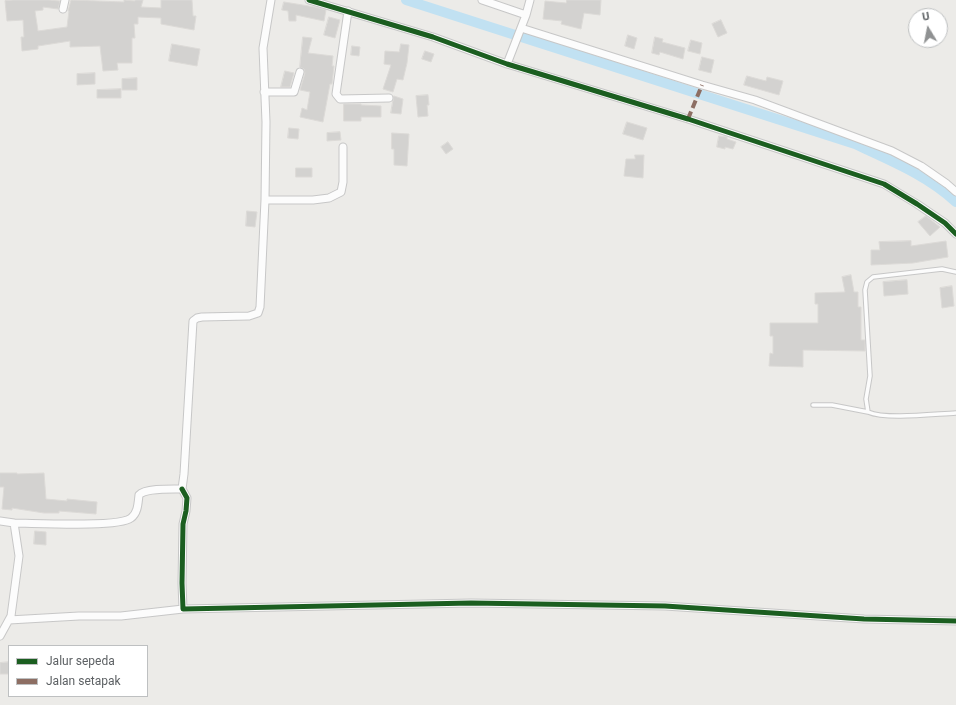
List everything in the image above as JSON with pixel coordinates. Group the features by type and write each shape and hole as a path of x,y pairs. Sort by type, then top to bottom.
{"street":[{"path":"63,9 65,0"},
{"path":"183,608 182,548 183,524 187,498 182,489 193,321 202,317 249,316 258,313 260,308 265,200 266,122 263,48 271,0"},
{"path":"309,0 433,37 507,64 688,119 884,184 945,223 956,234"},
{"path":"482,0 490,1 526,15"},
{"path":"507,64 526,15 530,0"},
{"path":"348,11 336,94 340,99 389,98"},
{"path":"520,31 755,100 892,151 921,166 956,192"},
{"path":"264,92 294,92 300,72"},
{"path":"265,200 312,200 329,198 341,192 343,147"},
{"path":"0,521 90,524 128,520 135,514 139,495 141,493 147,491 182,489"},
{"path":"0,636 11,616 19,556 14,522"},
{"path":"9,620 79,616 121,616 183,608 471,603 665,606 864,618 956,621"}],"lane":[{"path":"868,412 866,399 870,376 864,290 867,282 873,277 942,269 956,272"},
{"path":"813,405 832,405 868,412 875,415 893,416 956,413"}],"building":[{"path":"71,0 124,2 124,0 143,0 141,7 161,8 161,0 192,0 193,16 196,16 194,30 161,24 161,18 138,17 138,24 134,24 135,38 132,38 132,63 117,63 118,70 103,71 100,46 70,47 70,41 38,46 38,49 22,51 21,37 24,37 23,20 7,21 5,1 60,1 58,9 43,7 43,10 35,11 38,31 67,27 68,11"},
{"path":"567,0 601,0 600,15 584,13 581,29 561,24 562,21 543,19 545,1 566,3"},
{"path":"284,2 326,10 324,21 296,15 296,21 289,21 288,11 282,10"},
{"path":"329,17 340,20 335,38 324,35"},
{"path":"721,20 727,33 718,37 712,24"},
{"path":"628,35 637,38 634,49 625,46"},
{"path":"303,37 312,38 308,53 333,56 332,66 334,66 332,84 330,84 323,122 300,117 302,108 307,110 310,92 300,90 305,73 304,69 300,67"},
{"path":"655,37 663,39 662,42 685,48 683,59 660,52 659,55 652,53"},
{"path":"691,40 702,43 700,54 688,51"},
{"path":"172,44 200,49 197,66 169,61"},
{"path":"401,44 409,45 407,63 403,80 397,79 393,92 383,89 391,65 384,64 385,51 399,52"},
{"path":"352,46 360,47 359,56 351,55"},
{"path":"425,51 434,54 431,62 422,59"},
{"path":"702,57 714,60 711,73 699,70"},
{"path":"285,71 294,73 290,87 281,87"},
{"path":"95,73 95,84 77,85 77,74"},
{"path":"747,76 766,81 767,77 783,81 779,95 744,85"},
{"path":"137,78 137,90 122,90 122,79"},
{"path":"121,89 121,98 97,98 97,90"},
{"path":"428,95 428,116 418,117 416,96"},
{"path":"394,96 403,99 401,114 391,113"},
{"path":"344,104 381,106 381,117 361,117 361,121 344,121"},
{"path":"627,122 647,128 643,140 623,134"},
{"path":"289,128 299,129 298,139 288,138"},
{"path":"340,132 341,140 327,141 327,133"},
{"path":"392,133 409,134 407,166 394,165"},
{"path":"719,136 727,137 727,139 736,142 733,149 717,147"},
{"path":"448,142 453,149 446,154 441,147"},
{"path":"635,155 644,155 643,178 624,176 626,159 635,159"},
{"path":"296,168 312,168 312,177 296,177"},
{"path":"247,211 257,212 255,227 246,226"},
{"path":"926,216 940,227 930,236 918,222"},
{"path":"911,241 911,246 946,241 948,257 913,263 871,265 871,250 880,250 879,242"},
{"path":"851,275 854,292 858,292 858,307 861,307 861,340 865,340 865,351 803,350 803,367 769,366 770,353 773,354 773,336 770,336 770,323 818,323 818,304 815,304 815,293 845,292 842,277"},
{"path":"907,280 908,294 884,296 883,282"},
{"path":"952,286 954,306 942,308 940,288"},
{"path":"0,473 44,473 46,499 67,501 67,499 97,502 96,514 59,511 59,513 44,513 12,508 12,510 2,509 4,487 0,487"},
{"path":"35,531 46,532 46,545 34,544"},
{"path":"8,662 8,674 0,674 0,663"}],"waterway":[{"path":"406,0 855,144 920,176 945,192 956,202"}],"marked path":[{"path":"688,119 702,85"}],"cycle path":[{"path":"309,0 433,37 507,64 688,119 884,184 945,223 956,234"},
{"path":"182,489 187,498 183,524 183,609 471,603 665,606 864,619 956,621"}]}
